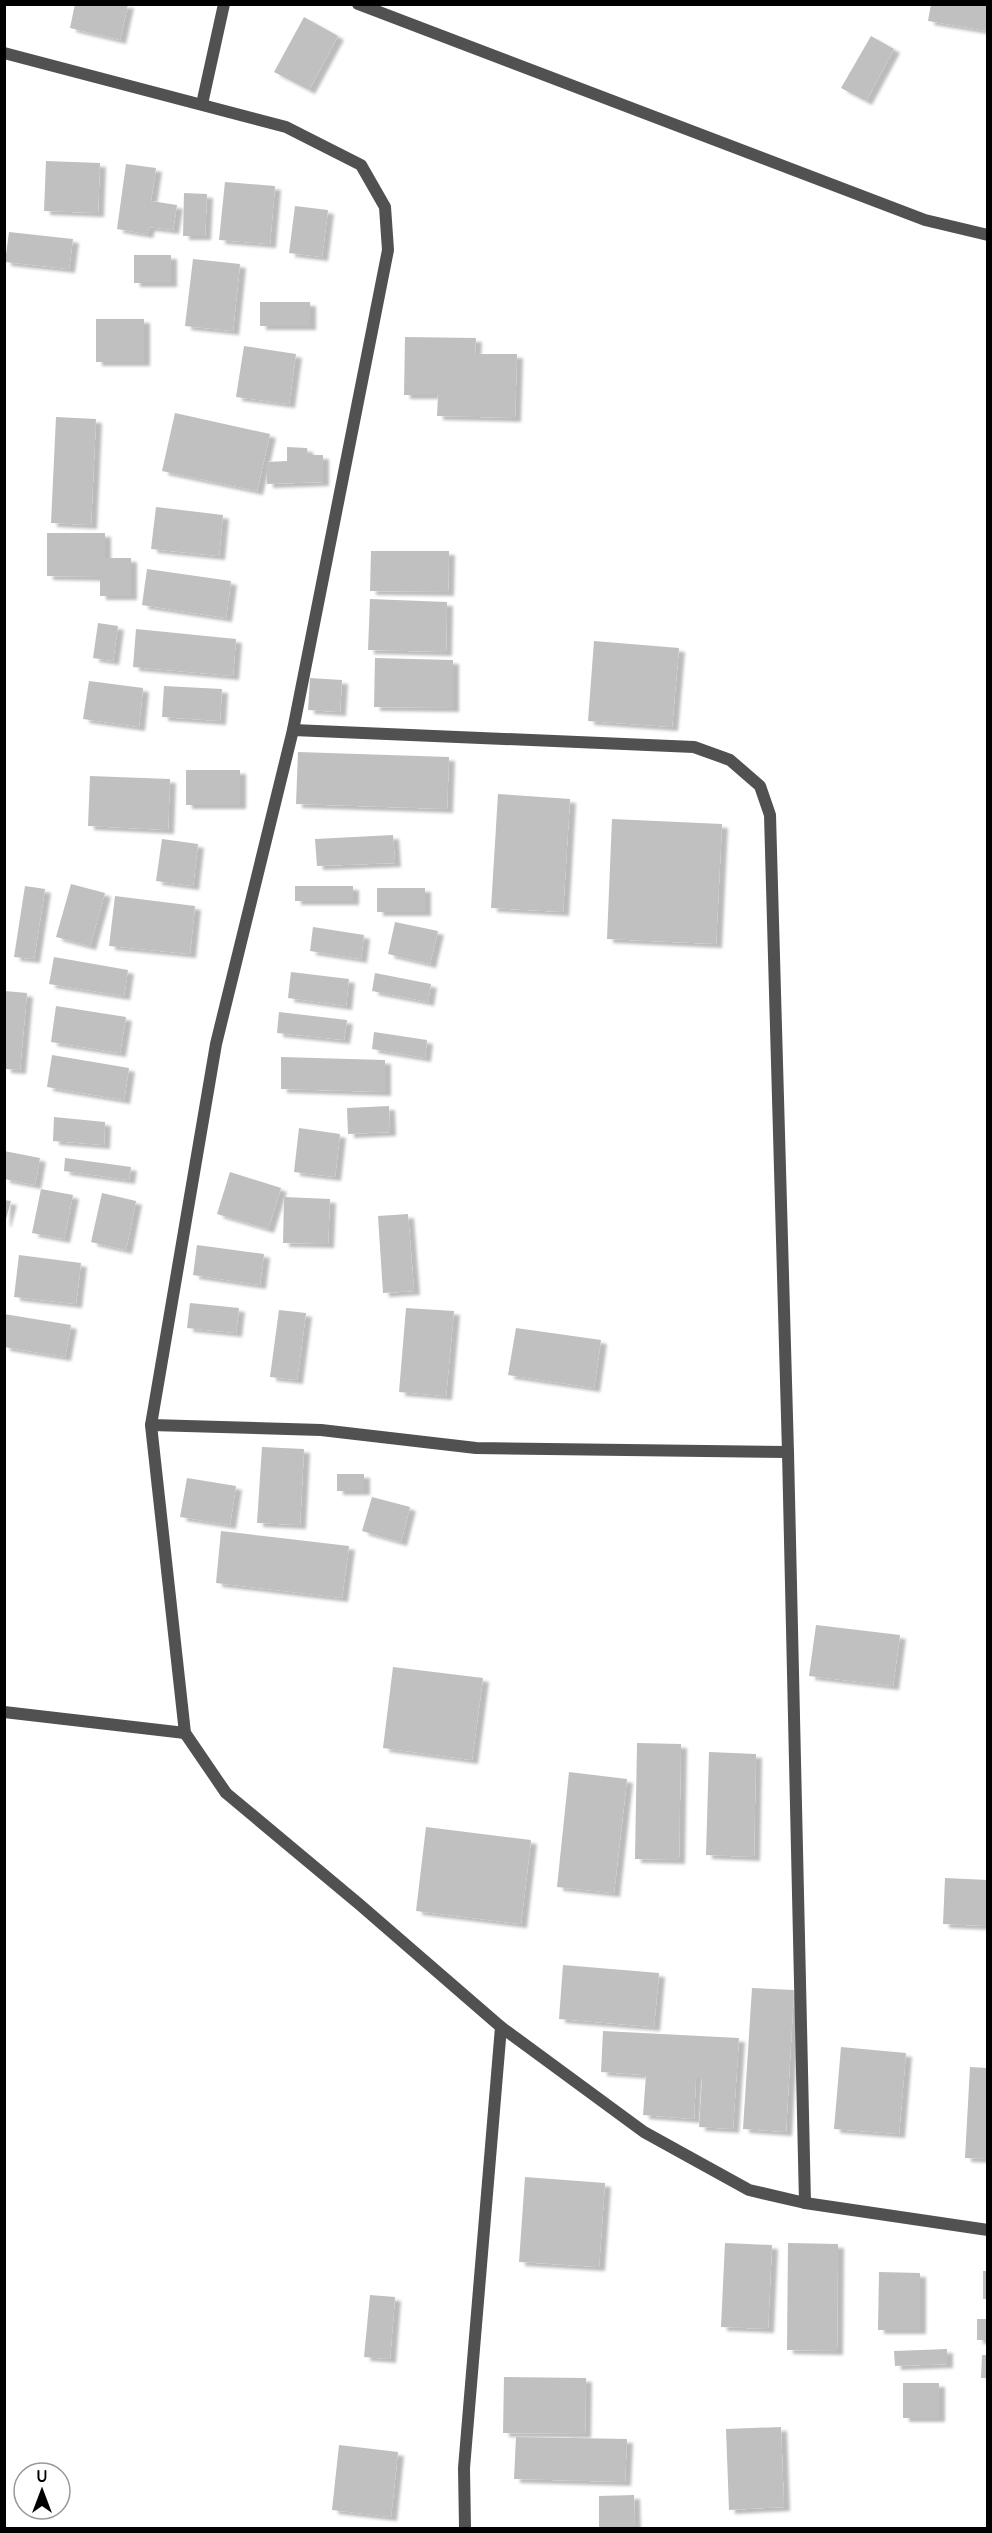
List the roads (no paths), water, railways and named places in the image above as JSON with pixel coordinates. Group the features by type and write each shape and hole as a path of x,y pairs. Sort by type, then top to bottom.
{"street":[{"path":"202,104 224,4"},
{"path":"358,4 925,220 987,235"},
{"path":"4,53 286,127 362,165 385,207 388,250 293,730 216,1044 151,1425 185,1733 226,1793 501,2027 644,2132 749,2190 805,2203 987,2230"},
{"path":"293,730 694,747 730,760 760,786 770,815 788,1452 805,2203"},
{"path":"151,1425 321,1430 476,1448 788,1452"},
{"path":"4,1712 185,1733"},
{"path":"465,2529 466,2434 501,2027"}]}
